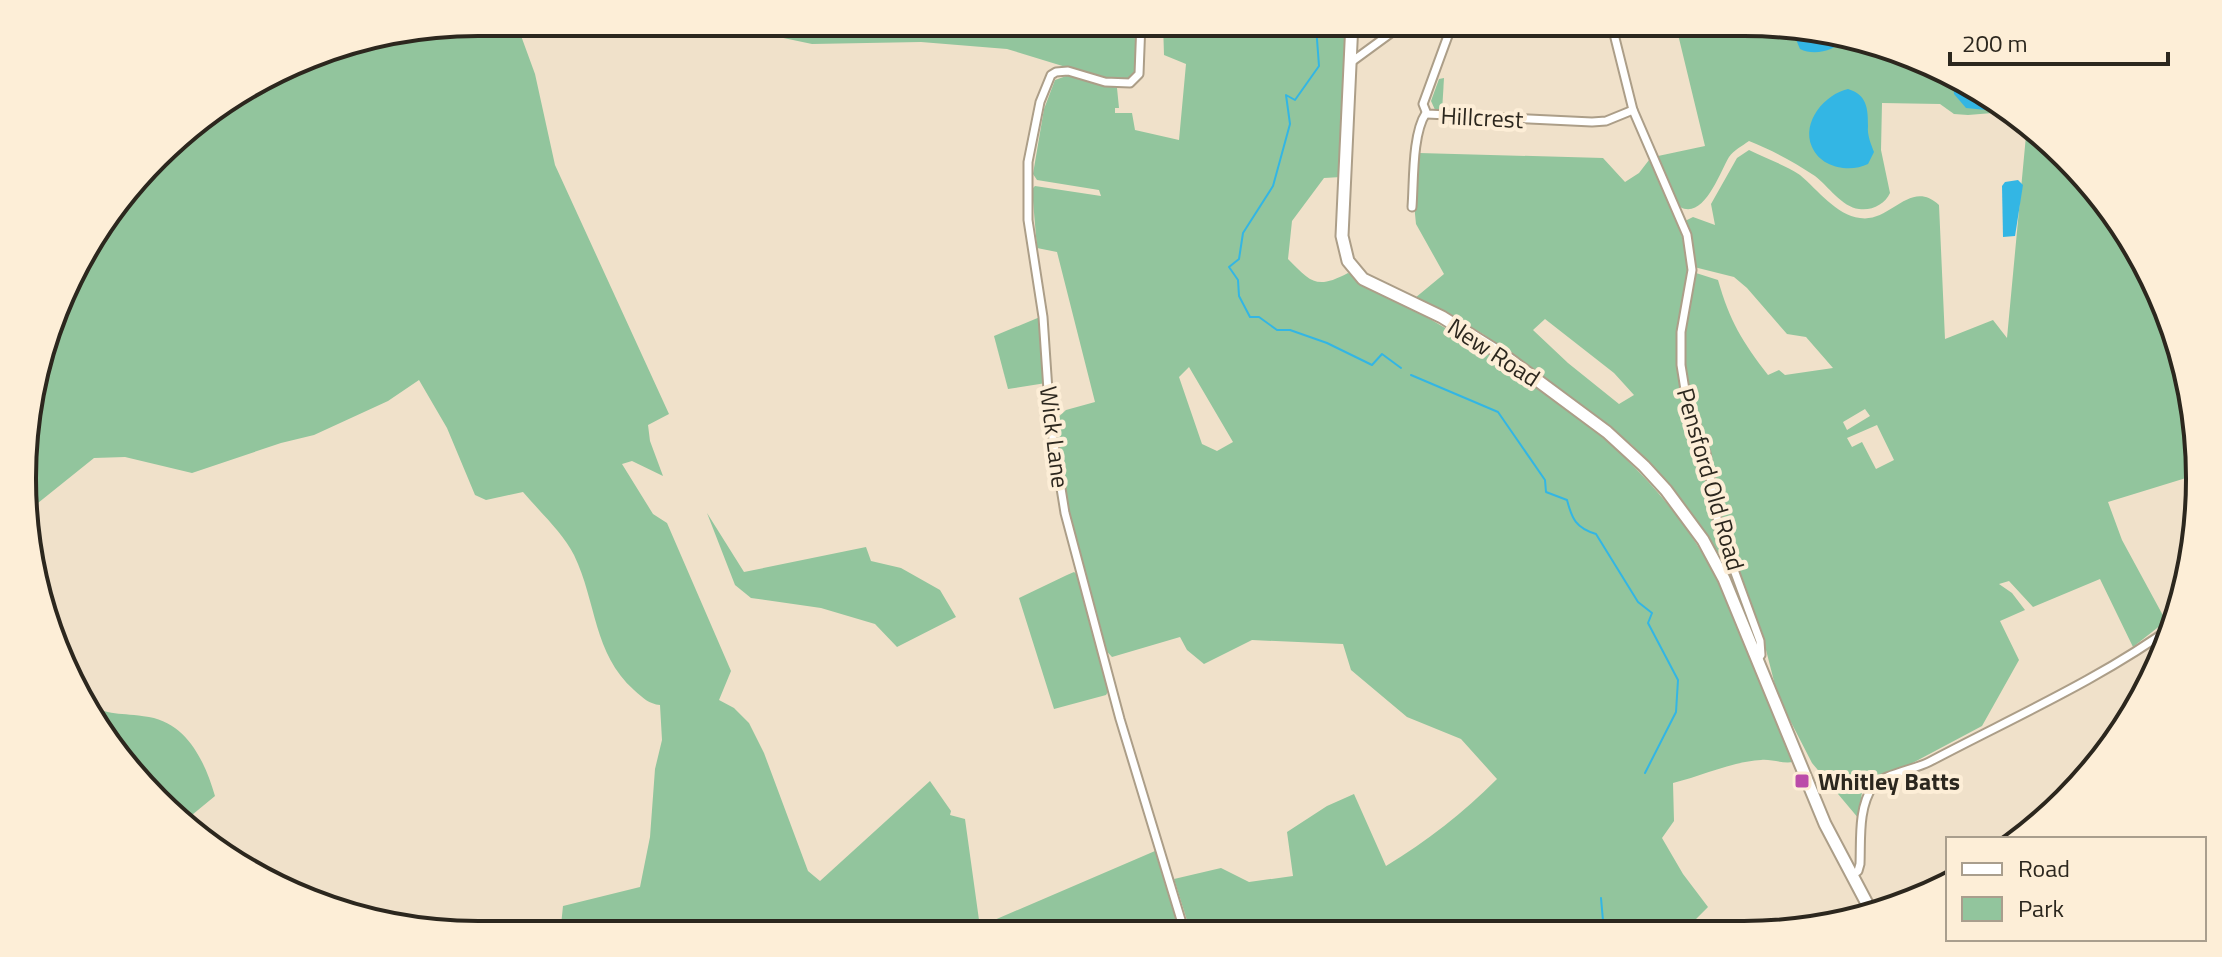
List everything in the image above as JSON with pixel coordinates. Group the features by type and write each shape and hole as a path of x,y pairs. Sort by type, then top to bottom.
{"highway":[{"name":"New Road","path":"1351,36 1342,242 1351,265 1375,287 1442,317 1506,357 1638,459 1672,497 1709,550 1731,594 1825,824 1867,903"}],"street":[{"name":"Wick Lane","path":"1140,36 1139,74 1130,83 1105,82 1061,70 1051,75 1040,102 1028,162 1028,220 1043,317 1050,420 1065,513 1120,719 1181,921"},
{"path":"1350,63 1387,36"},
{"name":"Hillcrest","path":"1448,36 1423,104 1426,113 1436,116 1592,122 1606,121 1633,110"},
{"name":"Pensford Old Road","path":"1614,36 1633,110 1687,235 1692,270 1681,332 1684,386 1706,453 1719,529 1760,641 1761,655 1758,659"},
{"path":"1412,207 1415,162 1421,122 1426,113"},
{"path":"1852,875 1858,871 1860,864 1863,811 1879,780 1922,766 2140,650 2156,639"}],"green space":[{"path":"521,36 535,74 555,165 669,414 648,425 650,441 663,476 632,461 622,464 653,514 667,523 731,671 719,700 734,708 749,723 764,753 808,871 820,881 930,781 951,811 950,815 965,819 979,920 992,921 561,921 563,906 640,887 650,837 655,769 662,740 660,705 649,702 634,690 611,660 603,644 582,573 564,539 550,522 523,492 486,500 475,495 447,428 419,380 388,401 314,435 192,473 125,457 94,458 37,504 40,421 59,336 95,257 127,209 166,166 209,127 257,95 336,59 421,40"},
{"path":"774,36 1137,36 1136,73 1129,80 1105,79 1007,49 921,42 812,44"},
{"path":"1163,36 1347,36 1341,177 1324,178 1292,221 1288,259 1315,281 1328,281 1348,273 1507,366 1558,401 1606,440 1649,483 1687,530 1729,604 1793,762 1750,761 1673,783 1674,821 1662,838 1683,874 1708,907 1694,921 1187,921 1174,879 1221,868 1249,882 1293,876 1287,832 1327,806 1354,794 1386,866 1444,826 1497,779 1461,739 1407,717 1351,670 1343,644 1252,640 1204,664 1187,650 1180,637 1112,657 1099,643 1109,690 1106,695 1054,709 1019,598 1074,572 1079,576 1084,571 1070,517 1054,421 1066,410 1095,402 1057,252 1037,248 1032,189 1035,186 1101,196 1099,190 1037,180 1033,174 1044,109 1055,80 1069,75 1117,88 1119,108 1115,108 1115,113 1132,113 1135,130 1179,140 1186,64 1164,55","holes":["1189,367 1233,442 1217,451 1202,444 1179,377"]},
{"path":"1678,36 1772,37 1858,51 1886,59 1939,82 1992,113 1954,114 1940,104 1882,103 1881,150 1890,193 1873,208 1859,209 1847,204 1815,176 1749,141 1729,157 1704,201 1689,209 1680,207 1658,156 1705,146"},
{"path":"1444,78 1442,112 1436,112 1431,101 1439,79"},
{"path":"2026,138 2095,209 2127,257 2163,336 2182,421 2186,478 2108,502 2122,540 2164,617 2162,624 2133,647 2100,579 2033,607 2009,581 1999,584 2012,593 2025,610 2000,621 2019,660 1982,726 1905,767 1871,777 1862,791 1859,819 1812,763 1778,697 1765,646 1725,532 1709,452 1689,395 1684,365 1685,333 1696,273 1718,280 1738,330 1768,375 1779,370 1785,375 1833,368 1806,337 1787,334 1734,277 1694,267 1685,221 1693,217 1715,225 1711,204 1737,158 1749,150 1800,175 1835,207 1851,216 1871,218 1909,199 1919,196 1929,198 1939,205 1945,339 1993,320 2007,338","holes":["1865,409 1870,416 1847,430 1843,422","1877,425 1894,460 1876,469 1862,442 1852,447 1847,438"]},
{"path":"1419,153 1603,158 1625,182 1639,173 1649,160 1678,221 1685,249 1688,273 1677,353 1680,388 1700,447 1714,520 1730,565 1726,572 1701,527 1632,445 1483,334 1415,298 1444,274 1416,224 1414,204","holes":["1545,319 1614,373 1634,395 1619,404 1533,330"]},
{"path":"1040,317 1046,383 1008,389 994,336"},
{"path":"707,513 744,572 866,547 871,561 901,568 940,590 956,617 897,647 875,624 821,608 751,598 735,585"},
{"path":"102,710 149,717 174,728 193,746 215,796 192,815 127,748"},
{"path":"1155,851 1176,921 992,921"}],"water":[{"path":"1796,39 1835,46 1818,52 1800,49"},
{"path":"1848,89 1865,103 1874,152 1868,164 1853,168 1837,167 1822,160 1809,138 1817,110 1831,97"},
{"path":"1954,89 1987,110 1966,108"},
{"path":"2018,180 2023,185 2015,236 2003,237 2002,186 2005,182"}],"waterway":[{"path":"1317,36 1319,66 1295,100 1286,95 1290,124 1273,186 1243,233 1239,259 1229,267 1238,280 1239,296 1250,317 1259,317 1277,330 1290,330 1327,343 1372,365 1382,354 1401,368"},
{"path":"1411,375 1498,412 1545,480 1546,492 1567,500 1576,522 1596,534 1638,602 1652,613 1648,623 1678,680 1676,712 1645,773"},
{"path":"1601,898 1603,921"}],"place":[{"name":"Whitley Batts","path":"1802,781"}]}
